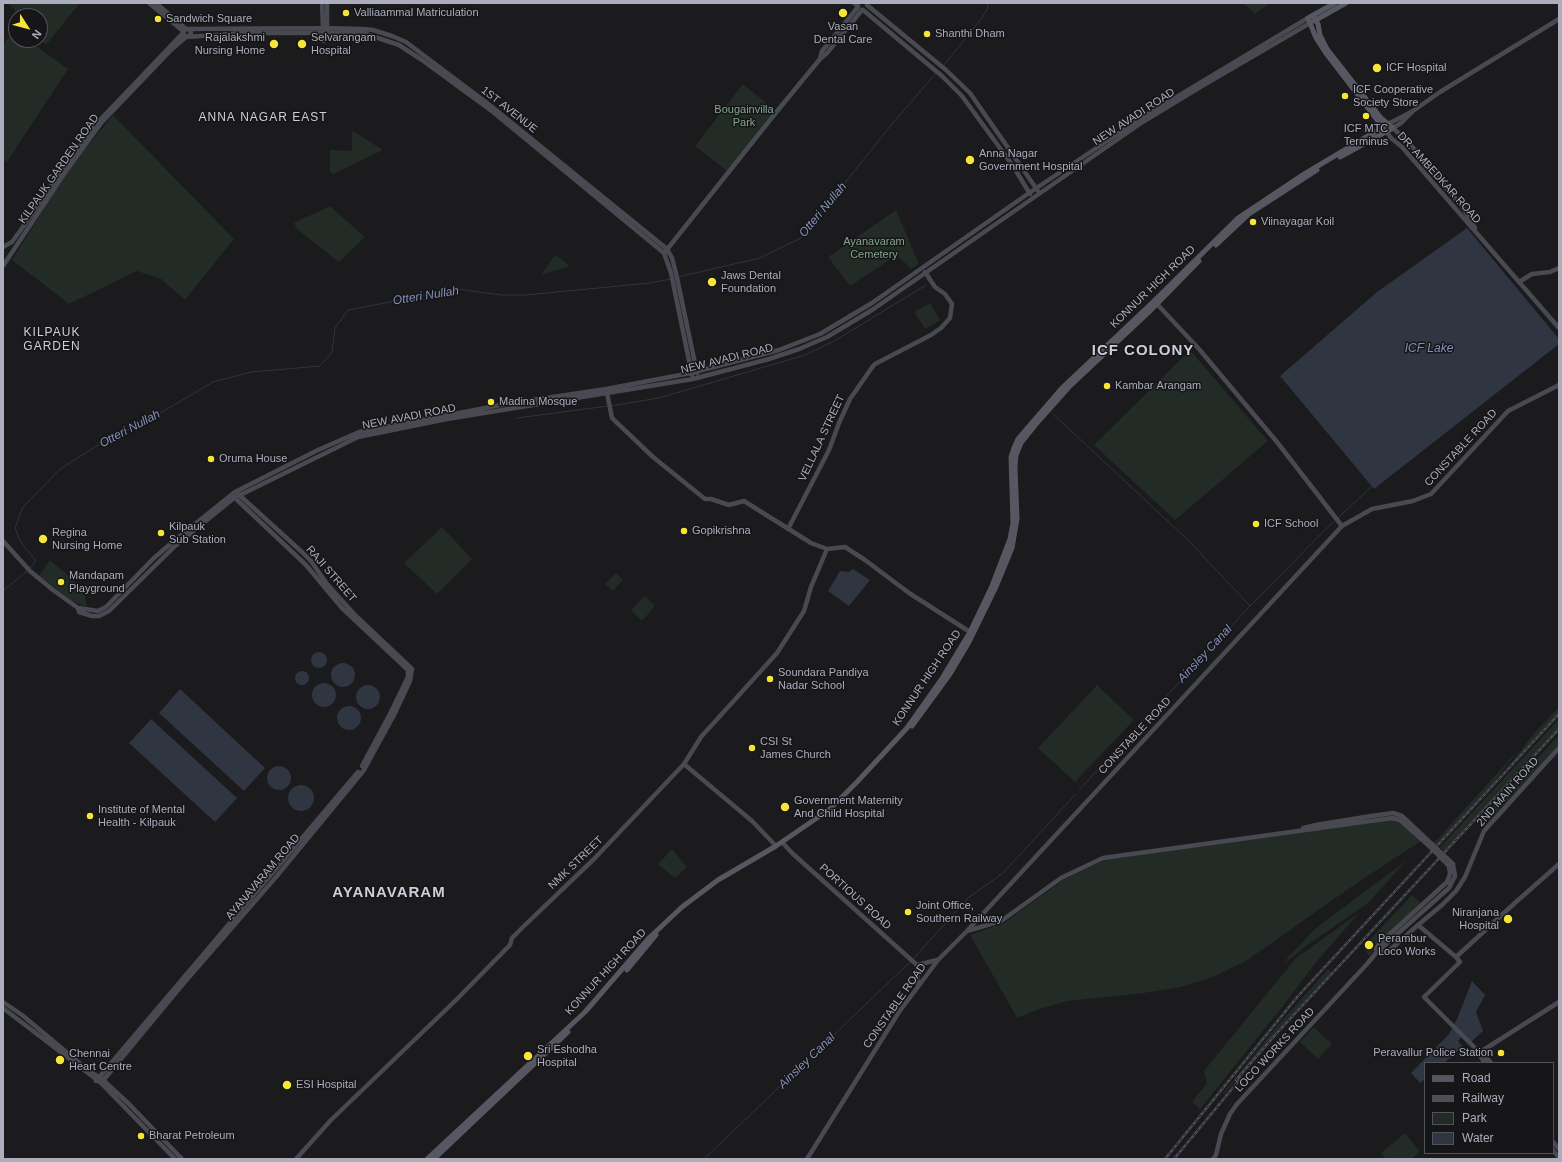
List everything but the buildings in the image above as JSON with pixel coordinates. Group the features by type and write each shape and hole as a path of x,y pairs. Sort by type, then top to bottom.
{"main road":[{"path":"149,3 186,32"},
{"path":"156,3 186,32"},
{"path":"322,3 325,30"},
{"path":"324,41 327,3"},
{"name":"NEW AVADI ROAD","path":"235,495 358,437 447,419 695,379 769,360 827,337 872,310 1141,123 1314,18 1335,3"},
{"name":"NEW AVADI ROAD","path":"1314,18 1346,3"},
{"path":"859,6 866,8 867,4 942,67 970,93 1040,194"},
{"path":"666,251 778,110 820,59 827,54 859,6"},
{"path":"859,6 937,72 962,96 1012,164 1033,199"},
{"path":"1314,18 1318,24 1320,35 1327,49 1381,118 1390,126"},
{"path":"907,728 910,727 918,717 950,674 969,642 999,580 1012,548 1015,534 1017,519 1016,455 1021,443 1069,387 1157,304 1203,256 1249,214 1384,129 1401,123 1413,111 1440,92 1559,19"},
{"path":"1309,21 1324,52 1384,129"},
{"name":"NEW AVADI ROAD","path":"3,541 32,573 78,608 98,611 106,607 154,558 174,540 235,495 318,450 359,432 506,404 606,389 694,372 779,350 820,334 872,303 1036,188 1140,119 1309,21"},
{"name":"1ST AVENUE","path":"186,32 215,34 325,30 373,30 406,42 492,106 666,251 672,258 695,379"},
{"name":"KILPAUK GARDEN ROAD","path":"3,266 86,136 108,110 186,32"},
{"name":"DR. AMBEDKAR ROAD","path":"1390,126 1409,143 1463,208 1480,237"},
{"name":"DR. AMBEDKAR ROAD","path":"1384,129 1391,138 1402,147 1559,328"},
{"name":"KONNUR HIGH ROAD","path":"427,1159 585,1012 650,938 682,907 718,880 776,846 830,808 857,782 907,728 941,680 970,632 992,586 1010,539 1013,523 1011,457 1018,439 1037,415 1063,387 1154,301 1238,218 1301,176 1384,129"},
{"path":"1012,164 1017,161"},
{"name":"KILPAUK GARDEN ROAD","path":"3,247 12,242 62,173"},
{"path":"12,242 11,246 15,247"},
{"path":"922,268 926,273"},
{"path":"1520,282 1532,274 1550,272 1559,268"},
{"name":"VELLALA STREET","path":"788,528 829,450 850,399 873,366 931,335 941,328 950,318 952,304 945,294 935,287 926,273"},
{"path":"1157,304 1200,349 1277,442 1342,526"},
{"name":"CONSTABLE ROAD","path":"807,1159 899,1012 938,960 966,932 1342,526 1372,509 1414,501 1431,494 1508,411 1559,385"},
{"path":"607,393 612,418 653,457 705,498 729,505 744,501 811,543 827,549 845,547 970,632"},
{"name":"RAJI STREET","path":"235,495 267,524 302,552 327,584 355,615 410,670"},
{"name":"NMK STREET","path":"296,1159 331,1120 510,946 512,938 594,859 684,764 701,737 777,653 804,611 811,587 827,549"},
{"name":"AYANAVARAM ROAD","path":"100,1080 361,768 390,713 410,670"},
{"name":"2ND MAIN ROAD","path":"1378,948 1386,952 1391,949 1418,924 1442,905 1456,890 1465,877 1484,831 1559,748"},
{"path":"684,764 752,821 776,846"},
{"path":"966,932 1000,920 1061,878 1104,858 1301,829 1316,825 1393,813 1402,816 1451,865 1455,876 1449,888 1378,948"},
{"path":"1301,829 1304,831 1376,820 1392,818 1397,819 1451,865"},
{"name":"PORTIOUS ROAD","path":"782,842 792,853 917,965"},
{"path":"1456,957 1559,864"},
{"path":"1418,924 1460,962 1424,997 1490,1062"},
{"name":"KONNUR HIGH ROAD","path":"434,1159 592,1009 641,954 659,930"},
{"name":"LOCO WORKS ROAD","path":"1213,1159 1216,1155 1221,1134 1230,1114 1237,1104 1367,964 1378,948"},
{"path":"918,987 917,965 938,960"},
{"path":"3,1002 22,1015 129,1104 182,1159"},
{"path":"1478,1052 1559,1002"},
{"path":"3,1008 100,1080 175,1159"},
{"path":"1478,1052 1484,1062"}],"green space":[{"path":"8,3 80,3 48,43 48,8 13,8"},
{"path":"1243,3 1270,3 1255,14"},
{"path":"8,38 8,48 39,48 68,69 7,162 3,159 3,44"},
{"name":"Bougainvilla Park","path":"743,84 775,110 727,171 695,146"},
{"path":"113,115 234,239 185,300 161,279 137,271 69,304 12,260 68,170"},
{"path":"352,130 383,150 333,174 330,172 330,150 352,151"},
{"path":"330,206 365,237 339,262 297,229 294,223"},
{"name":"Ayanavaram Cemetery","path":"896,210 919,264 911,269 897,255 850,286 828,257"},
{"path":"555,255 570,266 541,275"},
{"path":"930,303 940,320 925,329 914,312"},
{"path":"1190,350 1268,441 1175,520 1094,445"},
{"path":"442,527 472,559 437,594 404,563"},
{"name":"Mandapam Playground","path":"50,560 83,588 87,607 72,601 39,576"},
{"path":"616,573 623,580 613,591 605,584"},
{"path":"645,596 655,606 642,621 631,610"},
{"path":"1097,685 1134,720 1075,782 1038,748"},
{"path":"1559,707 1559,713 1506,770 1534,733"},
{"path":"1559,719 1559,727 1445,852 1440,847"},
{"path":"1559,735 1559,746 1485,828 1479,822"},
{"path":"1520,748 1493,784 1436,845 1434,843"},
{"path":"1392,819 1398,821 1421,841 1357,883 1246,961 1213,977 1181,987 1144,993 1068,1001 1039,1009 1017,1018 970,935 1004,923 1063,880 1105,860"},
{"path":"672,849 687,867 675,878 658,864"},
{"path":"1407,860 1368,903 1306,946 1285,963 1288,957 1316,928"},
{"path":"1412,895 1421,903 1375,945 1373,952 1369,956 1363,947"},
{"path":"1360,912 1317,961 1200,1109 1192,1102 1207,1083 1204,1071 1295,959"},
{"path":"1328,969 1332,972 1279,1029 1224,1094 1223,1093 1278,1025"},
{"path":"1314,1027 1332,1044 1318,1059 1300,1042"},
{"path":"1405,1133 1420,1152 1411,1159 1386,1159 1381,1153"}],"water":[{"name":"ICF Lake","path":"1467,228 1559,339 1559,344 1374,489 1280,376 1377,292"},
{"path":"853,569 870,580 849,606 828,591 840,571 849,572"},
{"path":"319,652 325,654 327,660 325,666 319,668 313,666 311,660 313,654"},
{"path":"343,663 348,664 354,670 354,680 348,686 343,687 338,686 332,680 331,675 332,670 338,664"},
{"path":"299,671 305,671 309,675 309,681 305,685 299,685 295,681 295,675"},
{"path":"324,683 329,684 335,690 335,700 329,706 324,707 319,706 313,700 312,695 313,690 319,684"},
{"path":"368,685 373,686 379,692 379,702 373,708 368,709 363,708 357,702 356,697 357,692 363,686"},
{"path":"180,689 265,768 244,791 159,713"},
{"path":"349,706 354,707 360,713 360,723 354,729 349,730 344,729 338,723 337,718 338,713 344,707"},
{"path":"151,719 237,798 215,822 129,743"},
{"path":"279,766 288,769 291,778 288,787 279,790 270,787 267,778 270,769"},
{"path":"301,785 310,789 314,798 310,807 301,811 292,807 288,798 292,789"},
{"path":"1472,981 1485,995 1476,1012 1483,1031 1471,1042 1464,1034 1458,1041 1463,1047 1445,1062 1424,1062 1424,1080 1420,1083 1411,1073 1449,1034 1457,1019"}],"waterway":[{"name":"Otteri Nullah","path":"944,65 982,18 988,8 987,3"},
{"name":"Otteri Nullah","path":"678,277 760,258 801,238 892,124 936,73"},
{"name":"Otteri Nullah","path":"29,569 36,561 20,541 15,528 23,507 60,469 114,435 140,425 213,382 251,372 320,366 332,352 335,328 348,310 458,289 501,295 526,295 650,283 671,279"},
{"path":"611,406 659,398 805,355 836,340 926,285"},
{"path":"517,418 608,406"},
{"path":"1053,414 1190,542 1250,606"},
{"name":"Ainsley Canal","path":"1339,517 1371,487"},
{"name":"Ainsley Canal","path":"1079,790 1250,606 1334,521"},
{"name":"Otteri Nullah","path":"3,591 27,571"},
{"name":"Ainsley Canal","path":"914,958 968,898 1003,873 1075,795"},
{"name":"Ainsley Canal","path":"704,1159 910,962"}],"railway":[{"path":"1165,1159 1298,996 1559,714"},
{"path":"1236,1080 1276,1034 1559,729"},
{"path":"1174,1159 1241,1078"}],"place":[{"name":"Valliaammal Matriculation","path":"346,13"},
{"name":"Vasan Dental Care","path":"843,13"},
{"name":"Sandwich Square","path":"158,19"},
{"name":"Shanthi Dham","path":"927,34"},
{"name":"Rajalakshmi Nursing Home","path":"274,44"},
{"name":"Selvarangam Hospital","path":"302,44"},
{"name":"ICF Hospital","path":"1377,68"},
{"name":"ICF Cooperative Society Store","path":"1345,96"},
{"name":"ICF MTC Terminus","path":"1366,116"},
{"name":"Anna Nagar Government Hospital","path":"970,160"},
{"name":"Viinayagar Koil","path":"1253,222"},
{"name":"Jaws Dental Foundation","path":"712,282"},
{"name":"Kambar Arangam","path":"1107,386"},
{"name":"Madina Mosque","path":"491,402"},
{"name":"Oruma House","path":"211,459"},
{"name":"ICF School","path":"1256,524"},
{"name":"Gopikrishna","path":"684,531"},
{"name":"Kilpauk Sub Station","path":"161,533"},
{"name":"Regina Nursing Home","path":"43,539"},
{"name":"Mandapam Playground","path":"61,582"},
{"name":"Soundara Pandiya Nadar School","path":"770,679"},
{"name":"CSI St James Church","path":"752,748"},
{"name":"Government Maternity And Child Hospital","path":"785,807"},
{"name":"Institute of Mental Health - Kilpauk","path":"90,816"},
{"name":"Joint Office, Southern Railway","path":"908,912"},
{"name":"Niranjana Hospital","path":"1508,919"},
{"name":"Perambur Loco Works","path":"1369,945"},
{"name":"Peravallur Police Station","path":"1501,1053"},
{"name":"Sri Eshodha Hospital","path":"528,1056"},
{"name":"Chennai Heart Centre","path":"60,1060"},
{"name":"ESI Hospital","path":"287,1085"},
{"name":"Bharat Petroleum","path":"141,1136"}],"district":[{"name":"ANNA NAGAR EAST","path":"263,118"},
{"name":"KILPAUK GARDEN","path":"52,340"},
{"name":"ICF COLONY","path":"1143,351"},
{"name":"AYANAVARAM","path":"389,893"}]}
